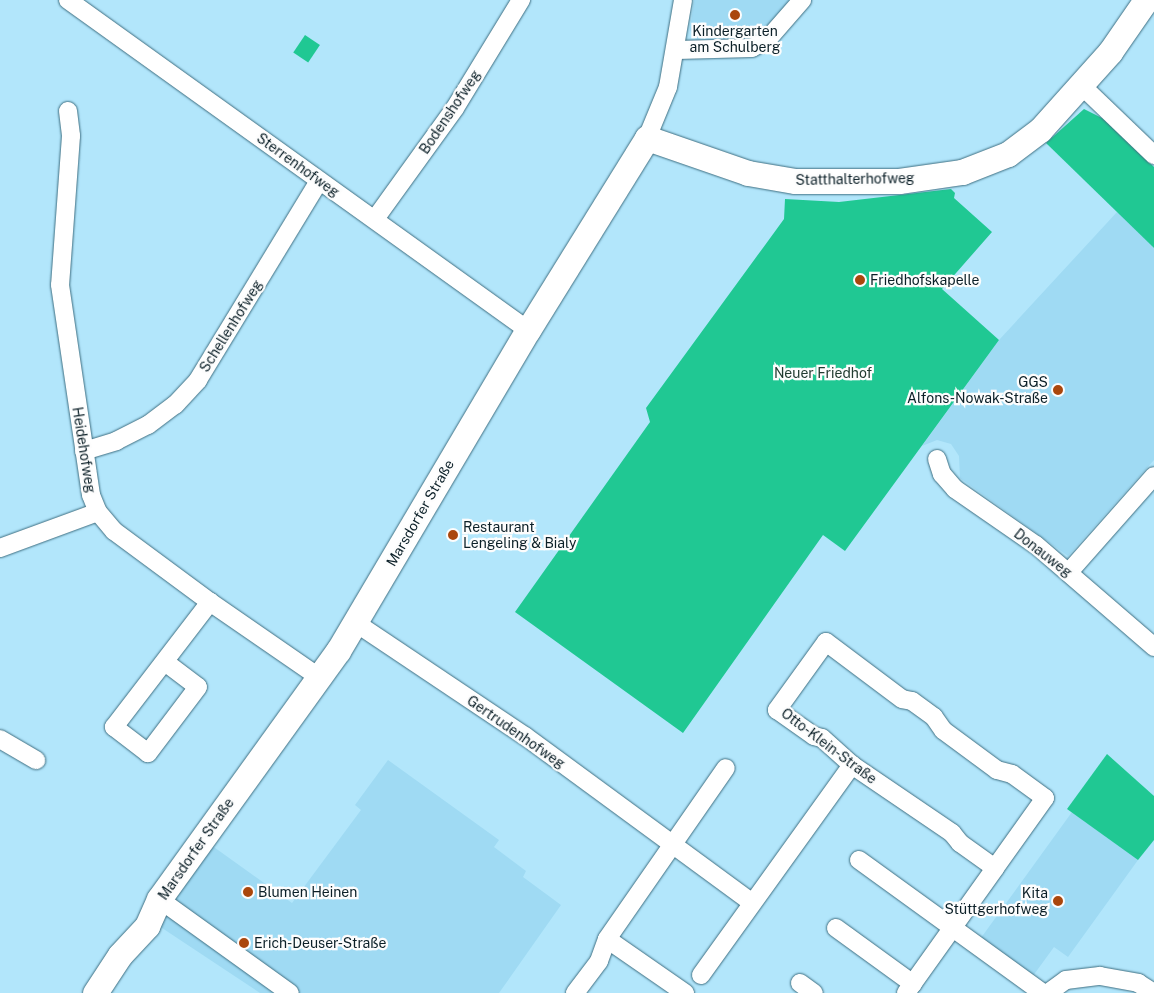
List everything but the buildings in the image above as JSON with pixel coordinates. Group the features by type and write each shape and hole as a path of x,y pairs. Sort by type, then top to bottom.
{"street":[{"name":"Bodenshofweg","path":"374,219 455,108 521,0"},
{"name":"Marsdorfer Straße","path":"95,993 120,955 147,926 159,899 320,678 356,623 528,330 647,138 668,87 677,50 683,0"},
{"path":"677,50 752,48 768,39 802,0"},
{"name":"Statthalterhofweg","path":"647,138 748,173 795,181 866,182 938,177 962,172 1008,154 1040,130 1082,86 1110,52 1146,0"},
{"name":"Sterrenhofweg","path":"78,3 320,181 528,330"},
{"path":"1082,86 1154,155"},
{"name":"Heidehofweg","path":"68,111 71,136 60,285 91,495 98,512 114,530 210,602 320,678"},
{"name":"Schellenhofweg","path":"84,451 116,441 148,425 175,405 198,380 320,181"},
{"name":"Donauweg","path":"937,459 942,474 955,490 1036,545 1154,647"},
{"path":"1069,572 1154,476"},
{"path":"0,548 98,512"},
{"path":"165,662 198,687 148,753 114,727 210,602"},
{"name":"Gertrudenhofweg","path":"356,623 525,736 751,902"},
{"name":"Otto-Klein-Straße","path":"826,642 902,699 912,701 934,718 943,730 997,770 1012,774 1045,798 995,868 960,843 952,833 852,764 844,754 777,710 826,642"},
{"path":"0,739 36,760"},
{"path":"701,975 751,902 852,764"},
{"path":"581,991 599,961 607,939 726,768"},
{"path":"859,860 1043,993"},
{"path":"836,928 909,988 995,868"},
{"path":"159,899 290,993"},
{"path":"607,939 685,993"},
{"path":"1048,993 1066,980 1100,976 1138,983 1154,993"},
{"path":"800,983 814,993"}],"shaded area":[{"name":"Kindergarten am Schulberg","path":"694,0 791,0 759,37 752,40 697,42 690,30"},
{"name":"GGS Alfons-Nowak-Straße","path":"1117,212 1154,248 1154,460 1068,556 960,478 959,456 951,444 937,440 922,446 999,340"},
{"path":"388,760 499,840 494,847 526,871 523,877 561,905 499,993 260,993 156,924 211,845 292,903 361,810 355,805"},
{"name":"Kita Stüttgerhofweg","path":"1072,812 1138,860 1068,957 1054,947 1030,980 978,942"}],"green space":[{"path":"305,35 320,45 308,62 293,52"},
{"path":"1084,109 1106,120 1154,167 1154,248 1046,143"},
{"name":"Neuer Friedhof","path":"951,189 955,193 954,198 992,232 942,289 999,340 845,551 823,535 683,733 515,612 650,422 646,408 784,219 785,199 839,202"},
{"path":"1107,754 1154,796 1154,840 1138,860 1067,809"}],"place":[{"name":"Kindergarten am Schulberg","path":"735,15"},
{"name":"Friedhofskapelle","path":"860,280"},
{"name":"GGS Alfons-Nowak-Straße","path":"1058,390"},
{"name":"Restaurant Lengeling & Bialy","path":"453,535"},
{"name":"Blumen Heinen","path":"248,892"},
{"name":"Kita Stüttgerhofweg","path":"1058,901"},
{"name":"Erich-Deuser-Straße","path":"244,943"}]}
